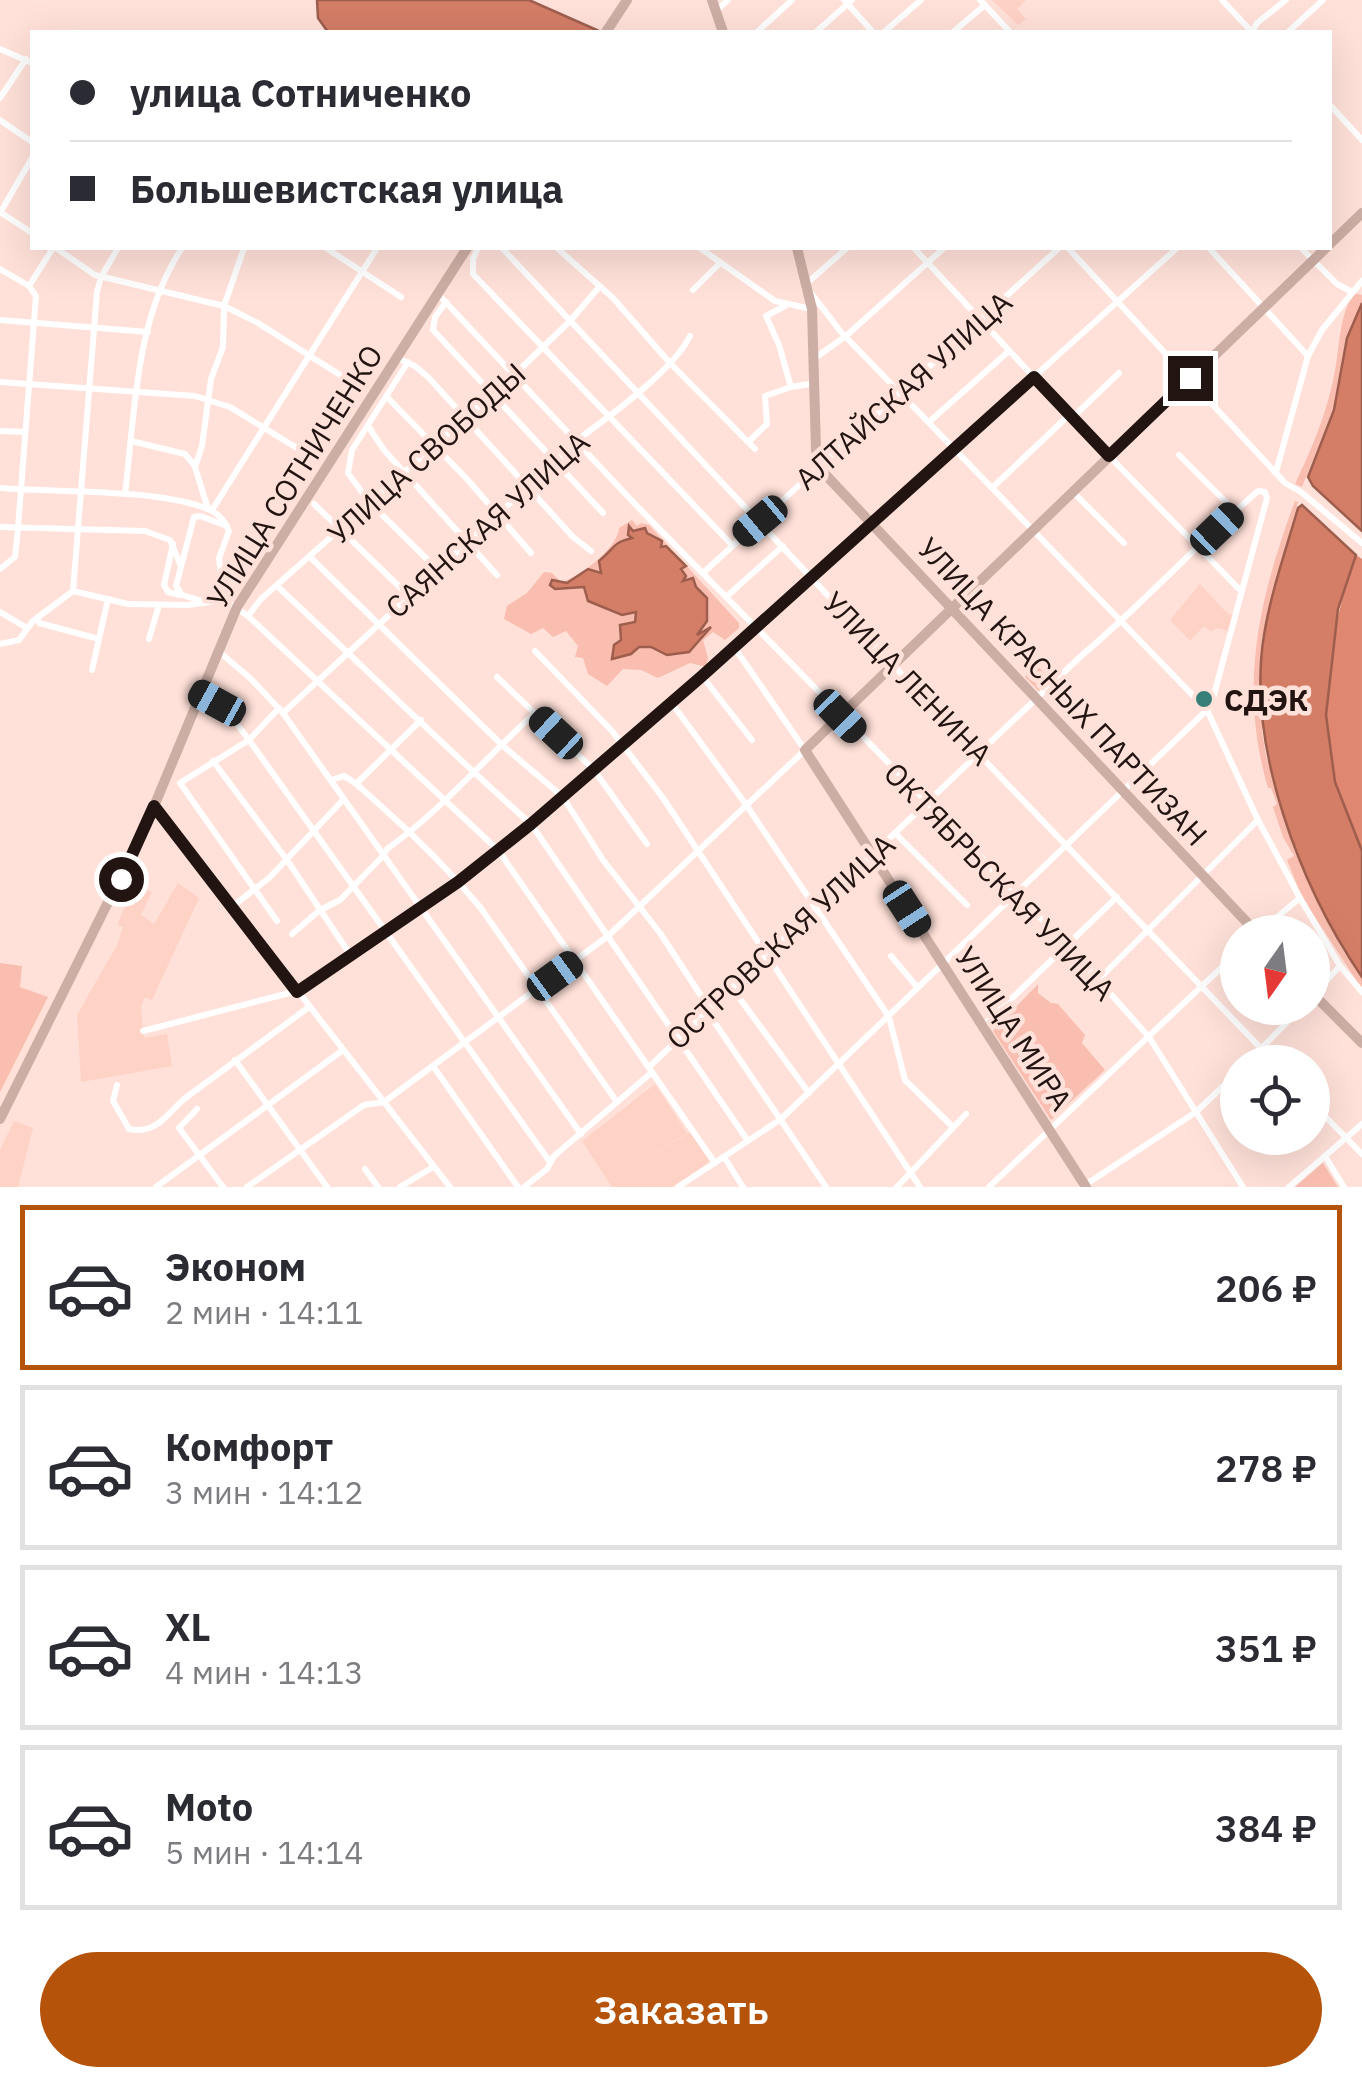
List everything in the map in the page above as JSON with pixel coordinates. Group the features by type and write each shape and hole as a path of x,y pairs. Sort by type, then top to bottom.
{"main road":[{"path":"607,30 627,0"},
{"path":"714,5 722,30"},
{"path":"1332,242 1362,213"},
{"name":"УЛИЦА СОТНИЧЕНКО","path":"0,1119 121,879 237,607 442,298 466,250"},
{"path":"798,250 812,309 816,450 820,466"},
{"path":"805,750 1324,250"},
{"name":"УЛИЦА КРАСНЫХ ПАРТИЗАН","path":"820,466 870,524 1241,915"},
{"name":"УЛИЦА МИРА","path":"805,750 1084,1186"},
{"path":"1330,1011 1362,1043"}],"street":[{"path":"714,5 728,0"},
{"path":"759,30 792,0"},
{"path":"886,30 921,0"},
{"path":"1222,0 1250,30"},
{"path":"1253,30 1286,0"},
{"path":"1290,30 1323,0"},
{"path":"818,30 848,2 871,30"},
{"path":"955,30 982,2 1008,30"},
{"path":"0,49 29,61 0,98"},
{"path":"1332,107 1362,140"},
{"path":"0,120 30,141"},
{"path":"30,161 0,212 30,231"},
{"path":"29,286 53,250"},
{"path":"57,250 100,277 224,306 348,380 350,389"},
{"path":"0,644 19,640 38,618 73,591 100,277 117,250"},
{"path":"125,494 134,390 159,291 181,250"},
{"path":"195,468 211,379 223,347 224,306 243,250"},
{"path":"329,250 401,297"},
{"path":"210,510 377,250"},
{"path":"477,250 473,274 731,544"},
{"name":"УЛИЦА ЛЕНИНА","path":"504,250 894,666 1258,1045"},
{"path":"559,250 600,286 755,450"},
{"path":"703,250 785,306 812,309"},
{"path":"709,254 714,250"},
{"path":"845,250 808,288 846,336 1207,710 1258,820 1300,898 1340,966 1362,992"},
{"path":"678,1187 780,1119 809,1093 1212,702 1240,590 916,250"},
{"path":"815,358 846,336 942,250"},
{"name":"АЛТАЙСКАЯ УЛИЦА","path":"703,573 1058,250"},
{"path":"1070,250 1273,464 1288,486 1301,492 1362,542"},
{"path":"142,1031 297,992 458,882 702,676 1174,250"},
{"path":"1212,250 1308,356"},
{"path":"1304,250 1337,284 1352,292"},
{"path":"693,290 721,262"},
{"path":"0,269 29,286 36,296 15,557 0,569"},
{"path":"1273,464 1308,356 1318,336 1362,281"},
{"name":"УЛИЦА СВОБОДЫ","path":"248,616 261,599 543,348 600,286"},
{"path":"442,298 433,330 603,512"},
{"name":"ОКТЯБРЬСКАЯ УЛИЦА","path":"442,298 840,716 1068,946 1148,1037 1244,1187"},
{"path":"785,306 766,316 791,387"},
{"path":"0,320 148,332"},
{"name":"САЯНСКАЯ УЛИЦА","path":"255,888 180,783 249,740 318,680 556,461 610,418 669,362 690,336"},
{"path":"929,422 1009,351"},
{"path":"437,569 352,482 348,464 387,397 402,360 430,378 572,536 591,552"},
{"path":"992,488 1118,373"},
{"path":"0,382 209,399 230,407 310,456"},
{"path":"748,442 767,424 765,396 815,383"},
{"path":"387,397 531,552"},
{"path":"368,424 369,432 403,472 497,575"},
{"path":"0,431 25,432"},
{"path":"131,441 185,454 195,468 210,510 228,527"},
{"path":"1178,455 1235,511"},
{"path":"0,488 125,494 210,510"},
{"name":"ОСТРОВСКАЯ УЛИЦА","path":"521,1187 618,1102 677,1037 1120,624 1235,511 1262,490 1267,498 1240,590"},
{"path":"1073,492 1124,543"},
{"path":"314,504 409,596"},
{"path":"182,595 176,586 194,517 228,527"},
{"path":"0,527 145,531 170,540 181,566"},
{"path":"224,600 219,558 228,527"},
{"path":"173,544 164,586 168,592 202,601"},
{"path":"726,597 782,546"},
{"path":"310,557 502,745 563,797 603,860 660,933 826,1187"},
{"path":"278,586 498,798 531,824 748,1141"},
{"path":"73,591 128,604 188,605 224,600 248,616 498,850 715,1163"},
{"path":"92,670 108,599"},
{"path":"148,639 159,605"},
{"path":"0,612 27,628"},
{"path":"38,618 39,624 99,639"},
{"name":"УЛИЦА МИРА","path":"734,647 805,750"},
{"path":"217,650 281,710 581,1134"},
{"path":"535,651 623,744 920,1187"},
{"path":"702,676 752,740"},
{"path":"497,677 594,770 647,844"},
{"path":"199,693 231,716 249,740 550,1162"},
{"path":"671,702 747,806 889,1017 906,1080 952,1126"},
{"path":"292,934 320,910 340,900 387,849 430,818 535,714"},
{"path":"357,783 421,720"},
{"path":"247,1187 364,1105 384,1102 608,936 805,750"},
{"path":"214,760 349,953"},
{"path":"331,780 344,776 357,783 458,882 480,907 618,1102"},
{"path":"232,906 287,860 343,800"},
{"path":"154,806 450,1187"},
{"path":"1098,980 1258,820"},
{"path":"894,832 967,905"},
{"path":"255,888 277,921"},
{"path":"983,1026 1117,897"},
{"path":"1279,915 1300,898"},
{"path":"891,956 918,988"},
{"path":"1330,976 1340,966"},
{"path":"989,1187 1220,969"},
{"path":"732,988 809,1093"},
{"path":"118,1084 114,1101 129,1130 166,1121 172,1110 308,1008"},
{"path":"1266,1045 1285,1025"},
{"path":"156,1187 343,1050"},
{"path":"235,1060 327,1187"},
{"path":"433,1066 521,1187"},
{"path":"1084,1186 1196,1112 1220,1089"},
{"path":"198,1109 179,1128 224,1187"},
{"path":"898,1187 966,1114"},
{"path":"1330,1122 1362,1154"},
{"path":"1290,1187 1362,1124"},
{"path":"1325,1156 1344,1187"},
{"path":"724,1157 743,1187"},
{"path":"400,1187 433,1167"},
{"path":"365,1169 378,1187"}],"shaded area":[{"path":"317,0 529,0 597,30 327,30 318,18"},
{"path":"992,0 1026,0 1017,9 1026,19 1018,25"},
{"path":"1354,293 1362,295 1362,302 1347,338 1333,410 1302,487 1295,484 1327,405 1342,323"},
{"path":"1362,303 1362,531 1308,477 1334,410 1347,338"},
{"path":"1295,501 1298,502 1262,638 1262,731 1295,853 1325,915 1314,915 1287,860 1294,856 1273,807 1277,804 1268,788 1254,714 1257,643 1282,537"},
{"path":"1302,505 1356,555 1338,609 1326,715 1335,782 1362,851 1362,977 1339,941 1330,915 1325,915 1299,858 1283,814 1263,722 1260,678 1264,635"},
{"path":"632,520 637,526 649,525 739,623 739,628 725,640 713,632 703,640 706,667 690,663 658,678 641,670 623,669 607,686 588,674 583,658 575,657 578,646 566,631 553,637 543,628 531,634 504,619 507,606 527,593 544,572 552,573 561,582 578,575 605,553 619,528"},
{"path":"629,526 633,531 645,528 662,541 661,547 666,546 686,566 681,569 686,576 683,581 693,578 707,598 707,621 697,635 711,627 689,652 667,655 651,647 639,647 631,654 612,659 614,645 621,640 620,625 635,622 636,612 622,615 588,601 584,587 555,589 550,585 552,580 567,583 588,569 601,573 599,561 617,544 632,538 628,535"},
{"path":"1356,555 1362,559 1362,851 1336,785 1326,728 1333,639"},
{"path":"1200,584 1232,615 1229,631 1216,628 1211,632 1204,626 1190,641 1170,620"},
{"path":"1031,659 1051,680 1039,691 1025,677 1028,673 1023,667"},
{"path":"178,883 199,898 152,1000 145,997 141,1007 144,1038 167,1034 172,1066 81,1082 77,1015 117,945 123,927 117,925 134,884 152,892 141,915 154,924"},
{"path":"1330,924 1362,978 1362,989 1330,940"},
{"path":"0,963 22,966 20,987 48,997 0,1092"},
{"path":"1038,984 1038,993 1058,1004 1085,1035 1082,1043 1105,1070 1051,1120 993,1031"},
{"path":"655,1084 687,1133 637,1165 690,1132 710,1162 672,1187 612,1187 582,1141"},
{"path":"14,1121 33,1128 18,1187 0,1187 0,1150"},
{"path":"1323,1163 1338,1187 1295,1187"}],"place":[{"name":"СДЭК","path":"1204,699"}],"route":[{"path":"121,879 154,806 297,992 458,882 531,824 1034,377 1109,456 1190,378"}]}
